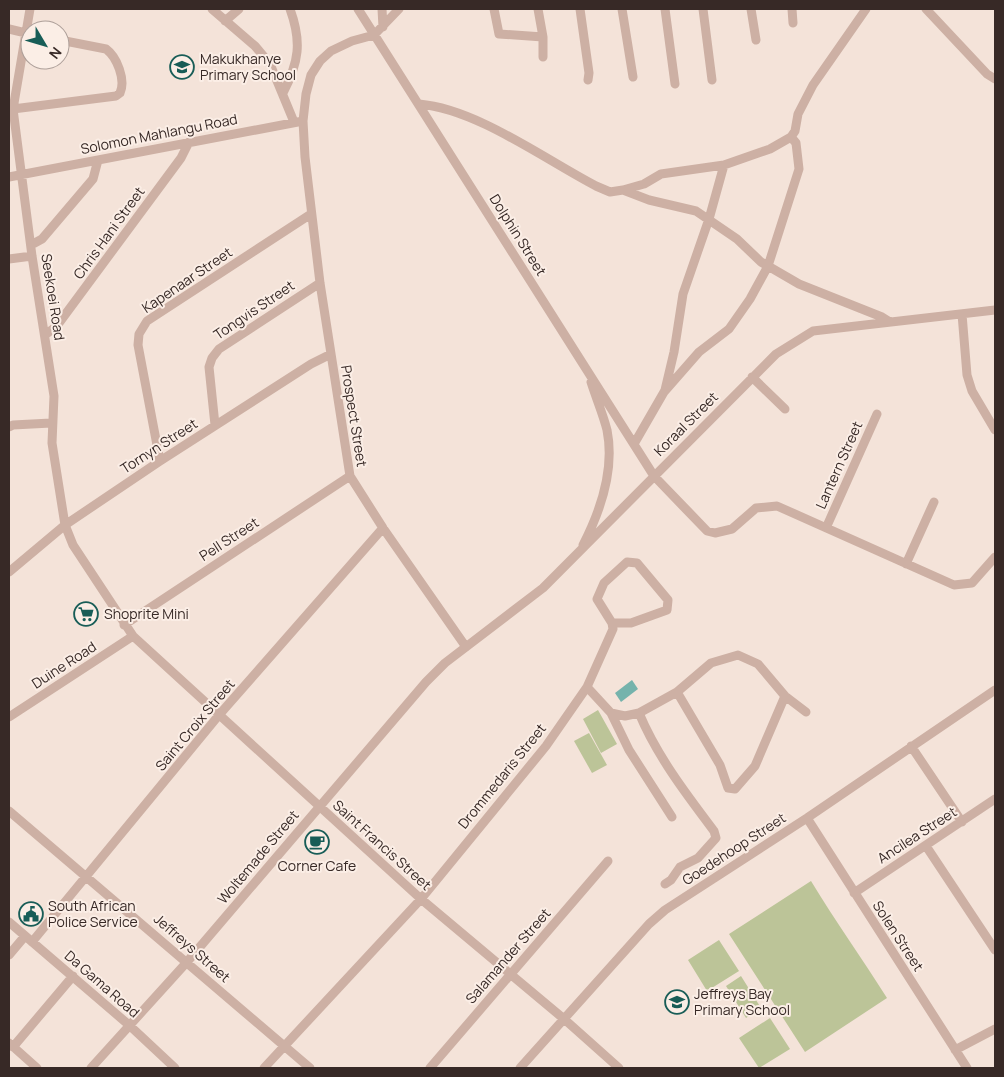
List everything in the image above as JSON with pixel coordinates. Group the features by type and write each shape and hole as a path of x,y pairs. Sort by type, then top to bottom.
{"street":[{"path":"212,9 270,64 299,122"},
{"path":"226,21 239,9"},
{"path":"283,93 296,63 298,36 290,9"},
{"name":"Dolphin Street","path":"358,9 654,476"},
{"path":"382,9 383,26"},
{"path":"299,122 311,75 320,60 332,51 352,41 374,35 399,9"},
{"path":"494,9 499,34 543,37"},
{"path":"538,9 543,37 543,57"},
{"path":"580,9 590,74 588,80"},
{"path":"622,9 633,77"},
{"path":"665,9 675,84"},
{"path":"703,9 712,80"},
{"path":"751,9 756,40"},
{"path":"792,9 793,23"},
{"path":"419,104 438,106 464,115 596,186 610,192 623,190 644,184 661,174 724,165 770,149 791,138 795,131 798,114 813,85 866,9"},
{"path":"926,9 995,79"},
{"path":"13,109 116,96 120,93 122,85 116,60 112,53 106,49 70,42"},
{"name":"Seekoei Road","path":"21,70 13,109 20,174 54,396 55,413 51,423 52,443 65,525"},
{"name":"Solomon Mahlangu Road","path":"9,177 299,122"},
{"name":"Prospect Street","path":"299,122 320,283 350,476 383,528 466,648"},
{"path":"634,444 664,392 699,352 729,329 750,299 768,266 799,169 796,144 791,138"},
{"name":"Chris Hani Street","path":"46,334 56,327 181,158 189,142"},
{"path":"31,245 42,239 93,179 98,160"},
{"path":"664,392 674,352 683,294 709,219 724,165"},
{"path":"623,190 649,200 696,211 737,239 768,266 800,284 882,316 890,322"},
{"name":"Kapenaar Street","path":"160,461 138,345 139,334 147,321 311,214"},
{"path":"9,260 32,256"},
{"name":"Tongvis Street","path":"215,425 209,367 212,358 219,349 320,283"},
{"name":"Koraal Street","path":"445,663 543,588 579,554 776,354 814,331 995,310"},
{"path":"962,314 967,375 972,391 995,428"},
{"name":"Tornyn Street","path":"9,572 65,525 215,425 311,364 331,354"},
{"path":"579,554 595,521 607,484 607,430 587,369"},
{"path":"752,377 785,409"},
{"name":"Lantern Street","path":"826,528 877,414"},
{"path":"10,424 51,423"},
{"name":"Pell Street","path":"124,624 350,476"},
{"name":"Lantern Street","path":"654,476 707,531 715,533 732,529 756,508 777,506 954,585 962,586 978,577 995,556"},
{"path":"906,564 934,502"},
{"name":"Saint Francis Street","path":"65,525 73,545 133,636 318,807 421,899 564,1019 619,1068"},
{"name":"Saint Croix Street","path":"9,955 29,939 87,877 219,716 383,528"},
{"path":"627,562 637,563 668,600 668,610 631,623 612,624 597,600 604,583 627,562"},
{"name":"Drommedaris Street","path":"264,1068 421,899 546,746 587,687 613,630 612,624"},
{"name":"Duine Road","path":"9,717 133,636"},
{"path":"612,713 625,716 639,713 677,692 711,663 738,655 758,664 785,696 806,712"},
{"name":"Woltemade Street","path":"91,1068 186,962 318,807 445,663"},
{"path":"587,687 612,713 629,750 672,817"},
{"name":"Goedehoop Street","path":"520,1068 644,930 665,910 807,818 995,690"},
{"path":"677,692 702,732 720,765 728,788 731,790 735,789 755,766 785,696"},
{"path":"639,713 648,736 685,793 714,832 716,838 698,858 680,867 671,880 665,884"},
{"path":"911,746 962,822"},
{"name":"Ancilea Street","path":"854,893 995,799"},
{"name":"Jeffreys Street","path":"9,811 310,1068"},
{"name":"Solen Street","path":"807,818 967,1068"},
{"path":"926,846 995,950"},
{"name":"Salamander Street","path":"430,1068 608,861"},
{"name":"Da Gama Road","path":"9,922 129,1025 175,1068"},
{"path":"37,1068 11,1045 73,976"},
{"path":"955,1050 995,1029"}],"green space":[{"path":"598,710 617,744 601,753 583,719"},
{"path":"589,733 607,765 592,773 574,741"},
{"path":"811,881 887,998 805,1052 729,934"},
{"path":"719,940 739,971 707,991 688,960"},
{"path":"741,976 761,1008 746,1018 726,986"},
{"path":"770,1018 790,1049 759,1068 739,1038"}],"water":[{"path":"632,680 638,689 621,702 615,693"}],"place":[{"name":"Makukhanye Primary School","path":"182,67"},
{"name":"Shoprite Mini","path":"86,614"},
{"name":"Corner Cafe","path":"317,842"},
{"name":"South African Police Service","path":"31,914"},
{"name":"Jeffreys Bay Primary School","path":"677,1002"}]}
